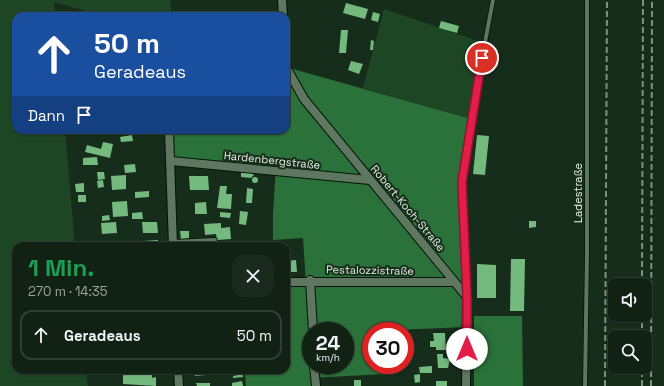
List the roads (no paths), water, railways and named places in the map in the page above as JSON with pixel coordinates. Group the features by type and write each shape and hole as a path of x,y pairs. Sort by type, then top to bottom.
{"street":[{"path":"282,0 283,12"},
{"name":"Robert-Koch-Straße","path":"290,74 304,100 467,297"},
{"path":"169,134 173,242"},
{"name":"Hardenbergstraße","path":"171,161 370,180"},
{"path":"310,280 312,322"},
{"name":"Pestalozzistraße","path":"290,282 310,280 454,282"},
{"path":"466,386 467,297"},
{"path":"178,374 179,386"},
{"path":"315,374 316,386"}],"lane":[{"path":"467,297 462,182 473,107 493,0"},
{"name":"Ladestraße","path":"584,386 587,254 587,0"},
{"path":"194,242 215,240"}],"railway":[{"path":"605,386 607,0"},
{"path":"642,278 643,0"},
{"path":"651,386 652,0"},
{"path":"642,322 642,330"},
{"path":"642,374 642,386"}]}
